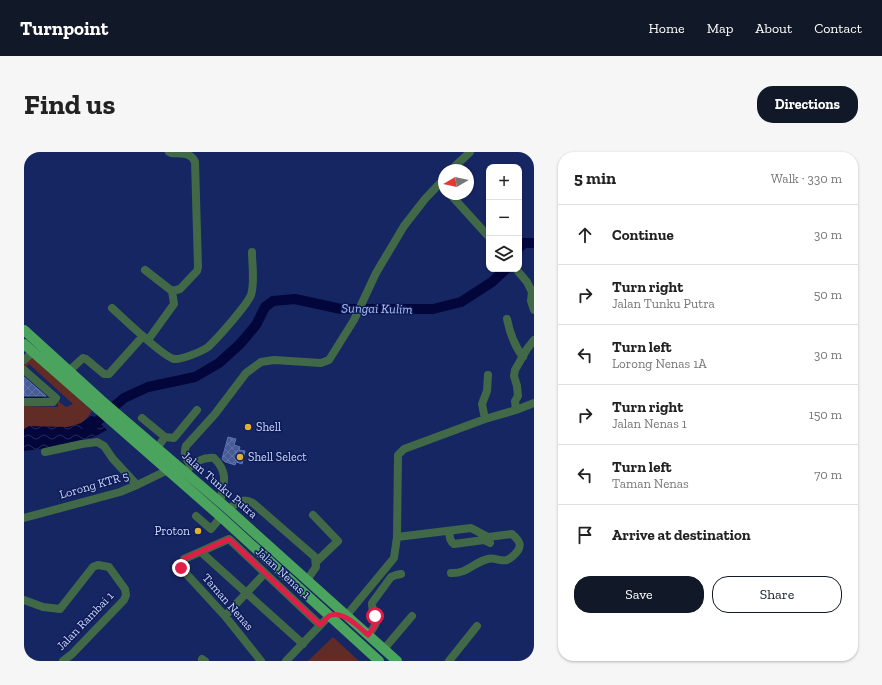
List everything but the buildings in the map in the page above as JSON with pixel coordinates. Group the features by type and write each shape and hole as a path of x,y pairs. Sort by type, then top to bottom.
{"main road":[{"name":"Jalan Tunku Putra","path":"28,333 70,370 98,403"},
{"path":"28,333 34,347 33,352"},
{"name":"Jalan Tunku Putra","path":"24,344 120,422 168,470 185,473 329,616 379,661"},
{"path":"45,362 43,355 47,350"},
{"name":"Jalan Tunku Putra","path":"120,422 157,448 220,502 225,513 307,580 397,661"},
{"path":"324,596 329,606 329,616 337,615 349,618"}],"street":[{"path":"169,152 188,154 195,162 198,266 197,271 180,289 172,291"},
{"path":"458,164 470,152"},
{"path":"185,473 186,459 184,451 186,446 215,414 246,374 261,362 274,360 321,363 329,360 354,320 376,273 404,226 425,199 438,187"},
{"path":"455,200 488,236"},
{"path":"112,308 146,338 174,359 202,351 209,346 241,310 250,297 253,285 252,252"},
{"path":"70,370 83,358 104,374 109,374 146,338 174,304 172,291 145,270"},
{"path":"519,272 527,282 532,292 531,301 534,310"},
{"path":"507,320 511,338 523,357"},
{"path":"516,410 515,401 518,396 514,376 515,370 534,340"},
{"path":"24,360 33,352"},
{"path":"24,370 56,398 53,402 24,402"},
{"path":"485,419 482,404 487,391 488,375"},
{"path":"349,618 394,558 396,538 396,459 398,455 404,449 485,419 534,403"},
{"path":"142,418 165,437 174,438 197,410"},
{"path":"157,448 165,437"},
{"path":"45,452 97,442 104,446 113,459 137,485"},
{"path":"185,473 206,458 214,458 224,472 225,478 220,502"},
{"name":"Lorong KTR 5","path":"24,518 120,492 168,470"},
{"path":"196,516 211,529 225,513 241,500 247,500 315,557 316,567 307,580"},
{"path":"313,515 338,541 316,562"},
{"path":"396,538 471,528 489,540"},
{"path":"449,531 451,542 454,544 489,540 502,534 512,534 518,538 520,545 519,550 506,560 489,558 463,572 451,574"},
{"name":"Taman Nenas","path":"229,539 184,559 181,568 225,616 260,661"},
{"name":"Jalan Nenas 1","path":"229,539 320,625"},
{"path":"489,540 489,558"},
{"path":"201,552 303,644"},
{"name":"Jalan Rambai 1","path":"24,600 43,607 60,609 93,567 98,565 109,567 125,589 126,595 124,600 72,654 63,661"},
{"path":"225,616 265,573"},
{"path":"368,635 376,624 377,620 372,603 391,577 396,574 402,574"},
{"path":"286,661 329,616"},
{"path":"384,649 412,616"},
{"path":"448,661 477,626"},
{"path":"72,654 77,661"}],"shaded area":[{"path":"31,354 92,411 82,423 63,428 24,431 24,406 58,407 58,401 66,407 73,404 29,364 24,370 24,361"},
{"path":"333,637 359,661 308,661"}],"water":[{"path":"92,415 107,430 94,437 47,448 24,451 24,429 29,426 68,427 81,423"}],"waterway":[{"name":"Sungai Kulim","path":"522,245 524,243 534,243"},
{"name":"Sungai Kulim","path":"87,430 124,398 148,387 195,377 219,363 240,344 256,325 265,307 273,301 295,299 341,309 433,309 461,302 492,282 503,272"}],"place":[{"name":"Shell","path":"248,427"},
{"name":"Shell Select","path":"240,457"},
{"name":"Proton","path":"198,531"}],"route":[{"path":"181,568 184,559 229,539 320,625 329,616 337,615 351,620 368,635 376,624 377,620 375,616"}]}
